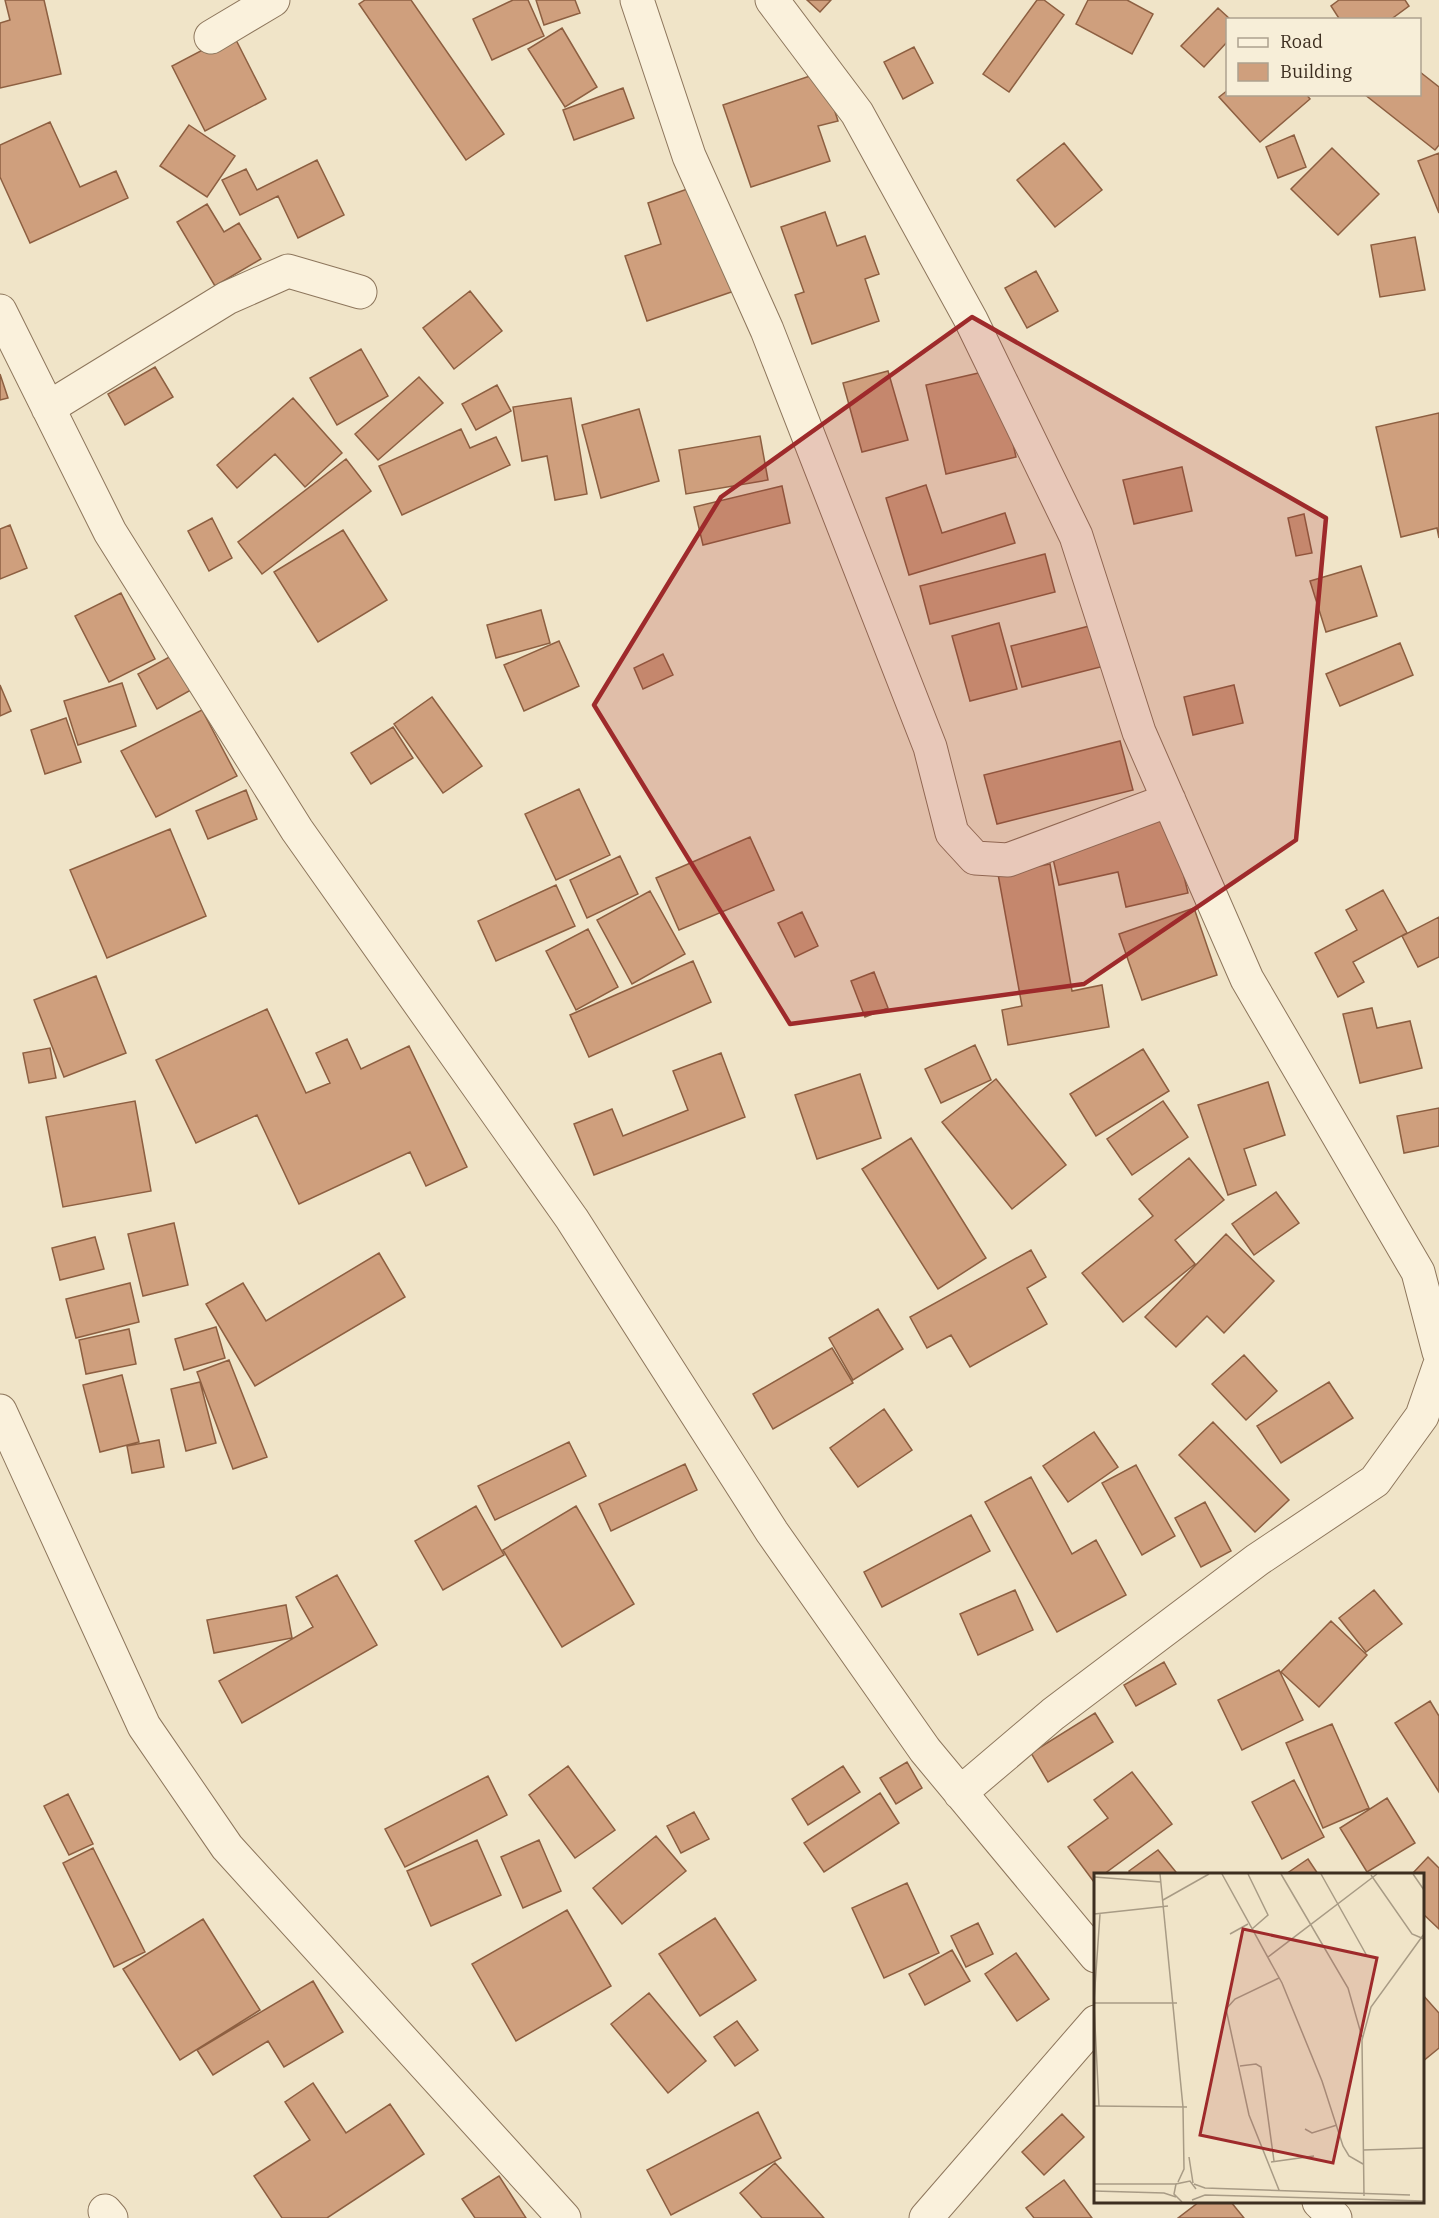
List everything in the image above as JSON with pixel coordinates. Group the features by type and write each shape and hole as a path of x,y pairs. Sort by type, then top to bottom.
{"street":[{"path":"211,38 273,0"},
{"path":"637,0 689,156 767,330 930,747 952,833 975,858 1008,860 1169,800"},
{"path":"772,0 857,113 971,320 1076,536 1139,732 1247,979 1418,1272 1439,1352"},
{"path":"48,408 227,298 288,271 360,292"},
{"path":"0,312 110,532 297,830 572,1219 778,1541 925,1750 1094,1955"},
{"path":"960,1793 1053,1714 1257,1560 1375,1481 1422,1416 1439,1366"},
{"path":"0,1411 144,1726 227,1847 564,2218"},
{"path":"926,2218 1094,2023"},
{"path":"1320,2203 1335,2218"}],"highlighted area":[{"path":"972,317 1326,518 1296,840 1084,984 790,1024 594,705 721,497"}],"building":[{"path":"5,0 44,0 61,74 0,88 0,23 10,20"},
{"path":"365,0 411,0 504,134 466,160 359,4"},
{"path":"513,0 528,0 544,36 492,60 473,19"},
{"path":"536,0 575,0 580,13 544,25"},
{"path":"807,0 831,0 820,12"},
{"path":"1037,0 1044,0 1064,15 1009,92 983,74"},
{"path":"1088,0 1127,0 1153,14 1132,54 1076,24"},
{"path":"1339,0 1405,0 1409,6 1393,18 1339,18 1331,6"},
{"path":"1218,8 1229,18 1226,18 1226,43 1204,67 1181,46"},
{"path":"562,28 597,87 565,107 528,49"},
{"path":"233,34 266,99 205,131 172,66"},
{"path":"914,47 933,83 903,99 884,62"},
{"path":"822,72 838,121 818,126 830,161 751,187 723,105"},
{"path":"1421,73 1439,87 1439,145 1435,150 1367,96 1421,96"},
{"path":"623,88 634,118 574,140 563,110"},
{"path":"1226,92 1226,96 1308,96 1310,99 1260,142 1219,97"},
{"path":"50,122 80,187 116,171 128,198 30,243 0,177 0,145"},
{"path":"189,125 235,156 207,197 160,166"},
{"path":"1294,135 1306,167 1278,178 1266,147"},
{"path":"1064,143 1102,190 1055,227 1017,180"},
{"path":"1332,148 1379,194 1338,235 1291,189"},
{"path":"1439,153 1439,213 1418,161"},
{"path":"317,160 344,215 298,238 278,196 240,215 222,180 246,169 257,190"},
{"path":"707,182 743,288 647,321 625,256 661,244 648,203"},
{"path":"207,204 224,232 239,223 261,259 215,286 177,222"},
{"path":"825,212 837,246 865,236 879,274 865,279 879,321 812,344 795,295 804,292 781,227"},
{"path":"1415,237 1425,290 1380,297 1371,245"},
{"path":"1036,271 1058,311 1027,328 1005,288"},
{"path":"470,291 502,331 454,369 423,328"},
{"path":"361,349 388,396 337,425 310,378"},
{"path":"155,367 173,397 125,425 108,394"},
{"path":"996,369 1016,457 946,474 926,385"},
{"path":"888,371 908,440 862,452 843,383"},
{"path":"0,374 8,398 0,400"},
{"path":"419,377 443,403 378,460 355,434"},
{"path":"497,385 511,411 476,430 462,404"},
{"path":"293,398 342,453 305,487 275,454 237,488 217,465"},
{"path":"571,398 587,494 555,500 547,456 522,461 513,407"},
{"path":"639,409 659,481 601,498 582,425"},
{"path":"1439,413 1439,538 1437,528 1401,537 1376,427"},
{"path":"461,429 470,448 496,437 510,465 402,515 379,466"},
{"path":"760,436 768,480 686,494 679,450"},
{"path":"346,459 371,491 262,574 238,542"},
{"path":"1182,467 1192,511 1134,524 1123,480"},
{"path":"926,485 942,533 1005,513 1015,543 909,575 886,498"},
{"path":"782,486 790,523 703,545 694,507"},
{"path":"1304,514 1312,553 1296,556 1288,518"},
{"path":"212,518 232,558 209,571 188,531"},
{"path":"10,525 27,568 0,579 0,529"},
{"path":"343,530 387,600 318,642 274,572"},
{"path":"1045,554 1055,592 930,624 920,586"},
{"path":"1361,566 1377,616 1326,632 1310,581"},
{"path":"121,593 155,659 109,682 75,616"},
{"path":"541,610 550,643 496,658 487,625"},
{"path":"999,623 1017,689 970,701 952,636"},
{"path":"1101,623 1112,664 1022,687 1011,646"},
{"path":"559,641 579,686 524,711 504,665"},
{"path":"1400,643 1413,675 1340,706 1326,674"},
{"path":"663,654 673,675 643,689 634,668"},
{"path":"173,655 191,690 157,709 138,674"},
{"path":"122,683 136,726 78,745 64,701"},
{"path":"0,685 11,711 0,716"},
{"path":"1234,685 1243,723 1193,735 1184,697"},
{"path":"432,697 482,766 443,793 394,724"},
{"path":"202,710 237,776 156,817 121,751"},
{"path":"66,718 81,762 45,774 31,730"},
{"path":"393,727 413,758 371,784 351,753"},
{"path":"1120,741 1133,790 997,824 984,775"},
{"path":"579,789 610,855 556,880 525,814"},
{"path":"246,790 257,819 208,839 196,811"},
{"path":"1169,814 1188,893 1126,907 1118,872 1059,885 1049,841"},
{"path":"170,829 206,916 107,958 70,870"},
{"path":"750,837 774,890 679,930 656,878"},
{"path":"620,856 638,894 587,918 570,880"},
{"path":"1050,864 1072,991 1102,985 1109,1027 1008,1045 1002,1010 1022,1006 998,874"},
{"path":"556,885 575,926 496,961 478,921"},
{"path":"1383,890 1407,933 1353,962 1364,982 1338,997 1315,953 1357,930 1346,910"},
{"path":"650,891 685,954 632,984 597,920"},
{"path":"1194,908 1217,975 1142,1000 1119,934"},
{"path":"802,912 818,946 795,957 778,923"},
{"path":"1439,917 1439,957 1418,967 1402,936"},
{"path":"588,929 618,987 576,1010 546,951"},
{"path":"693,961 711,1002 589,1057 570,1015"},
{"path":"874,972 888,1008 865,1017 851,981"},
{"path":"96,976 126,1053 64,1077 34,1000"},
{"path":"1372,1008 1377,1028 1410,1021 1422,1068 1360,1083 1343,1014"},
{"path":"267,1009 306,1093 330,1083 316,1053 347,1039 361,1069 409,1046 467,1167 426,1186 410,1152 299,1204 257,1115 196,1143 156,1060"},
{"path":"975,1045 991,1080 941,1103 925,1069"},
{"path":"50,1048 56,1078 29,1083 23,1053"},
{"path":"1143,1049 1169,1091 1096,1136 1070,1094"},
{"path":"721,1053 745,1117 594,1175 574,1124 612,1109 623,1136 688,1110 673,1071"},
{"path":"860,1074 881,1138 817,1159 795,1095"},
{"path":"996,1079 1066,1165 1012,1209 942,1122"},
{"path":"1268,1082 1285,1135 1244,1149 1256,1185 1228,1195 1198,1105"},
{"path":"135,1101 151,1191 63,1207 46,1117"},
{"path":"1163,1101 1188,1137 1132,1175 1107,1139"},
{"path":"1439,1108 1439,1146 1404,1153 1397,1116"},
{"path":"911,1138 986,1258 938,1289 862,1169"},
{"path":"1189,1158 1224,1200 1175,1240 1195,1264 1123,1322 1082,1273 1153,1216 1139,1199"},
{"path":"1276,1192 1299,1223 1254,1255 1232,1224"},
{"path":"174,1223 188,1285 143,1296 128,1234"},
{"path":"1226,1234 1274,1281 1224,1333 1207,1316 1176,1347 1145,1317"},
{"path":"95,1237 104,1269 60,1280 52,1248"},
{"path":"1031,1250 1046,1277 1027,1288 1047,1324 970,1367 951,1335 927,1348 910,1317"},
{"path":"379,1253 405,1297 255,1386 206,1304 243,1283 266,1321"},
{"path":"130,1283 139,1322 76,1338 66,1299"},
{"path":"878,1309 903,1349 853,1380 829,1338"},
{"path":"216,1327 225,1358 184,1370 175,1339"},
{"path":"129,1329 136,1364 86,1374 79,1340"},
{"path":"832,1348 853,1383 773,1429 753,1394"},
{"path":"1244,1355 1277,1391 1246,1420 1212,1384"},
{"path":"229,1360 267,1457 233,1469 197,1372"},
{"path":"122,1375 139,1442 100,1452 83,1385"},
{"path":"200,1382 216,1443 186,1451 171,1389"},
{"path":"1329,1382 1353,1418 1281,1463 1257,1426"},
{"path":"884,1409 912,1450 858,1487 830,1448"},
{"path":"1213,1422 1289,1500 1255,1532 1179,1455"},
{"path":"1094,1432 1118,1467 1068,1502 1043,1466"},
{"path":"159,1440 164,1467 132,1473 127,1446"},
{"path":"569,1442 586,1476 495,1520 478,1486"},
{"path":"685,1464 697,1490 611,1531 599,1504"},
{"path":"1136,1465 1175,1536 1142,1555 1102,1483"},
{"path":"1031,1477 1072,1554 1096,1540 1126,1595 1057,1632 985,1502"},
{"path":"1205,1502 1231,1551 1201,1567 1175,1518"},
{"path":"476,1506 504,1555 443,1590 415,1541"},
{"path":"576,1506 634,1604 562,1647 503,1550"},
{"path":"971,1515 990,1551 882,1607 864,1572"},
{"path":"337,1575 377,1645 242,1723 219,1681 313,1627 296,1597"},
{"path":"1015,1590 1033,1630 978,1655 960,1614"},
{"path":"1374,1590 1402,1624 1366,1652 1339,1618"},
{"path":"286,1605 292,1638 214,1653 207,1620"},
{"path":"1331,1621 1367,1655 1319,1707 1281,1672"},
{"path":"1164,1662 1176,1684 1136,1706 1124,1685"},
{"path":"1279,1670 1303,1720 1242,1750 1218,1700"},
{"path":"1430,1701 1439,1716 1439,1792 1395,1723"},
{"path":"1095,1713 1113,1742 1048,1782 1031,1753"},
{"path":"1332,1724 1369,1808 1323,1828 1286,1743"},
{"path":"907,1762 922,1788 896,1804 880,1778"},
{"path":"568,1766 615,1830 575,1858 529,1795"},
{"path":"843,1766 860,1792 808,1825 792,1799"},
{"path":"1132,1772 1172,1824 1105,1873 1094,1873 1094,1882 1068,1847 1108,1818 1094,1800"},
{"path":"488,1776 507,1815 405,1867 385,1829"},
{"path":"1294,1780 1324,1837 1282,1859 1252,1802"},
{"path":"880,1793 899,1823 824,1872 804,1843"},
{"path":"68,1794 93,1844 69,1855 44,1806"},
{"path":"1387,1798 1415,1843 1367,1872 1340,1828"},
{"path":"694,1812 709,1839 681,1853 667,1826"},
{"path":"656,1836 686,1871 622,1924 593,1888"},
{"path":"477,1840 501,1895 431,1926 407,1871"},
{"path":"539,1840 561,1891 523,1908 501,1857"},
{"path":"93,1848 145,1952 114,1967 63,1863"},
{"path":"1158,1850 1176,1872 1131,1873 1129,1871"},
{"path":"1428,1857 1439,1868 1439,1929 1424,1915 1424,1873 1413,1873"},
{"path":"1308,1859 1317,1873 1287,1873"},
{"path":"907,1883 939,1953 884,1978 852,1908"},
{"path":"567,1910 611,1986 516,2041 472,1964"},
{"path":"715,1918 756,1980 700,2016 659,1954"},
{"path":"203,1919 260,2010 180,2060 123,1969"},
{"path":"978,1923 993,1954 966,1967 951,1936"},
{"path":"952,1950 970,1981 925,2005 909,1974"},
{"path":"1016,1953 1049,1999 1017,2021 985,1974"},
{"path":"313,1981 343,2032 284,2067 268,2041 213,2075 197,2050"},
{"path":"649,1993 706,2061 668,2093 611,2024"},
{"path":"1424,1996 1439,2013 1439,2048 1424,2060"},
{"path":"737,2021 758,2050 735,2066 714,2037"},
{"path":"313,2083 346,2133 390,2104 424,2154 327,2218 282,2218 254,2176 310,2140 285,2102"},
{"path":"758,2112 781,2158 671,2215 647,2170"},
{"path":"1062,2114 1084,2137 1044,2175 1022,2152"},
{"path":"775,2163 824,2218 762,2218 740,2193"},
{"path":"499,2176 526,2218 475,2218 462,2199"},
{"path":"1064,2180 1092,2218 1034,2218 1026,2208"},
{"path":"1198,2203 1232,2203 1244,2218 1178,2218"}]}
